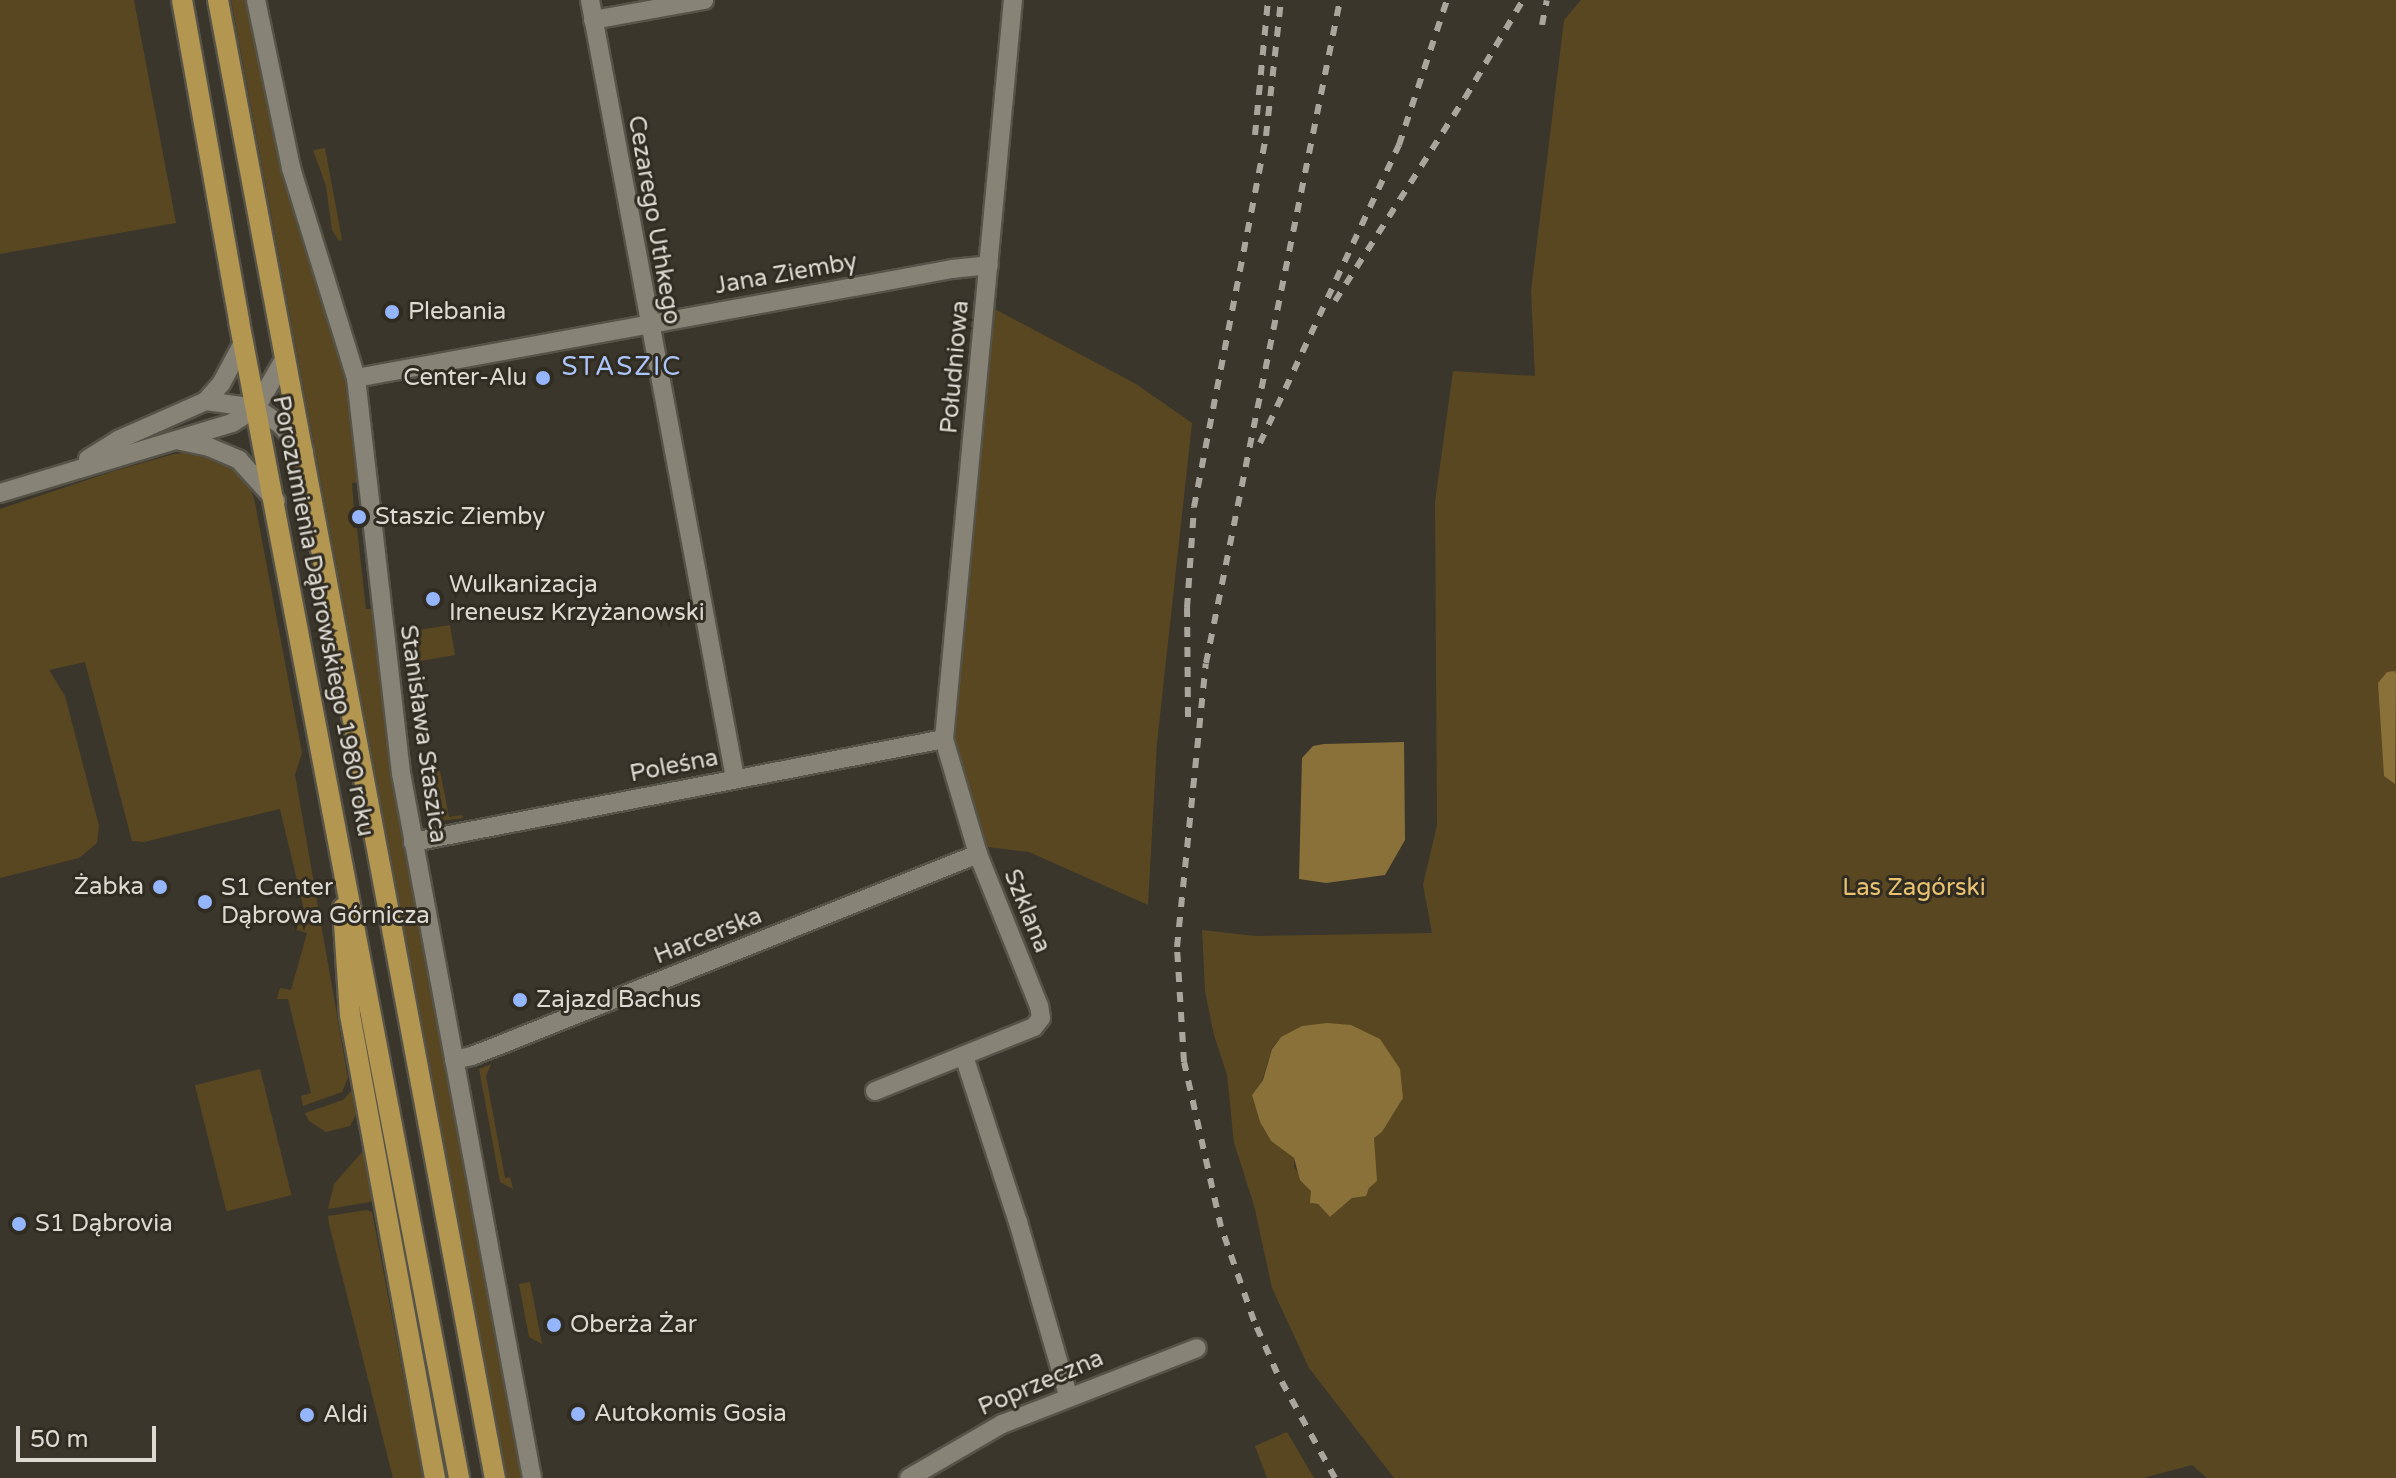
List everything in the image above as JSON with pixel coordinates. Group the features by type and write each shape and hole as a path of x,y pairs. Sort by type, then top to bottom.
{"main road":[{"name":"Porozumienia Dąbrowskiego 1980 roku","path":"182,0 243,343 276,501 459,1478"},
{"name":"Porozumienia Dąbrowskiego 1980 roku","path":"218,0 495,1478"},
{"path":"341,848 343,942 350,1015 435,1478"}],"street":[{"name":"Stanisława Staszica","path":"256,0 294,176 356,378 390,691 413,842 532,1478"},
{"name":"Cezarego Uthkego","path":"590,0 735,778"},
{"path":"593,20 704,0"},
{"name":"Południowa","path":"944,739 1013,0"},
{"name":"Jana Ziemby","path":"356,378 989,265"},
{"path":"73,468 118,440 206,401 221,384 243,343"},
{"path":"0,493 73,468 181,441 232,423 256,408 285,358"},
{"path":"206,401 256,408 280,424 304,452"},
{"path":"181,441 209,447 239,460 276,501"},
{"name":"Poleśna","path":"413,842 944,739"},
{"name":"Szklana","path":"875,1091 1034,1027 1041,1018 1039,1006 978,854 944,739"},
{"name":"Harcerska","path":"454,1060 472,1056 978,854"},
{"path":"964,1056 1018,1222 1068,1395"},
{"name":"Poprzeczna","path":"909,1478 983,1433 1068,1395 1197,1348"}],"green space":[{"path":"0,0 134,0 176,223 0,254"},
{"path":"231,0 246,0 281,172 338,350 349,400 358,482 352,483 354,511 350,512 353,528 357,528 366,609 372,609 396,799 523,1478 507,1478"},
{"name":"Las Zagórski","path":"1581,0 2396,0 2396,1478 2207,1478 2192,1465 2143,1478 1394,1478 1309,1368 1272,1288 1254,1205 1234,1143 1227,1075 1214,1035 1205,991 1202,930 1255,936 1432,933 1423,885 1437,825 1435,502 1453,371 1535,376 1531,291 1564,20","holes":["1281,1037 1403,1098 1382,1132 1374,1138 1374,1150 1352,1198 1330,1217 1318,1204 1312,1204 1311,1191 1294,1167 1294,1158 1271,1141 1260,1122 1252,1095 1262,1081 1272,1048"]},
{"path":"325,148 342,240 339,241 332,230 326,186 313,150"},
{"path":"989,306 1136,384 1192,423 1157,743 1148,905 1029,852 988,847 953,740"},
{"path":"199,451 233,465 244,476 254,498 302,753 295,775 348,1078 342,1092 303,1106 301,1096 311,1093 288,999 277,999 280,988 291,990 307,933 296,930 295,921 306,918 280,809 144,842 132,841 85,662 49,670 65,696 99,826 97,843 79,858 0,878 0,509 114,471 174,454"},
{"path":"450,625 455,655 420,661 424,685 411,687 418,679 414,643 405,632"},
{"path":"440,771 449,817 462,815 463,818 432,822 422,774"},
{"path":"491,1064 486,1076 505,1178 510,1177 513,1189 500,1182 479,1069"},
{"path":"260,1069 291,1195 226,1211 195,1085"},
{"path":"354,1088 360,1107 350,1126 326,1132 309,1121 305,1113 343,1100"},
{"path":"363,1151 375,1201 328,1209 334,1184"},
{"path":"367,1210 372,1212 423,1478 393,1478 329,1224 328,1216"},
{"path":"530,1282 542,1344 529,1337 519,1284"},
{"path":"1287,1432 1314,1478 1267,1478 1255,1446"}],"shaded area":[{"path":"2395,671 2395,784 2384,776 2378,683 2387,672"},
{"path":"1404,742 1405,840 1385,875 1326,883 1299,879 1302,758 1313,746 1324,744"},
{"path":"1327,1023 1351,1025 1380,1039 1400,1069 1403,1098 1382,1132 1374,1138 1377,1181 1366,1196 1352,1198 1330,1217 1318,1204 1310,1203 1311,1191 1300,1180 1294,1158 1271,1141 1260,1122 1252,1095 1263,1080 1272,1049 1281,1037 1302,1026"}],"railway":[{"path":"1255,135 1268,0"},
{"path":"1188,717 1187,608 1194,507 1266,136 1281,0"},
{"path":"1335,1478 1277,1373 1254,1321 1221,1227 1184,1062 1177,947 1206,663 1340,0"},
{"path":"1260,443 1399,145 1447,0"},
{"path":"1335,301 1465,98 1523,0"},
{"path":"1542,25 1547,0"}],"place":[{"name":"Plebania","path":"392,312"},
{"name":"Center-Alu","path":"543,378"},
{"name":"Staszic Ziemby","path":"359,517"},
{"name":"Wulkanizacja Ireneusz Krzyżanowski","path":"433,599"},
{"name":"Żabka","path":"160,887"},
{"name":"S1 Center Dąbrowa Górnicza","path":"205,902"},
{"name":"Zajazd Bachus","path":"520,1000"},
{"name":"S1 Dąbrovia","path":"19,1224"},
{"name":"Oberża Żar","path":"554,1325"},
{"name":"Autokomis Gosia","path":"578,1414"},
{"name":"Aldi","path":"307,1415"}],"district":[{"name":"STASZIC","path":"622,367"}]}
